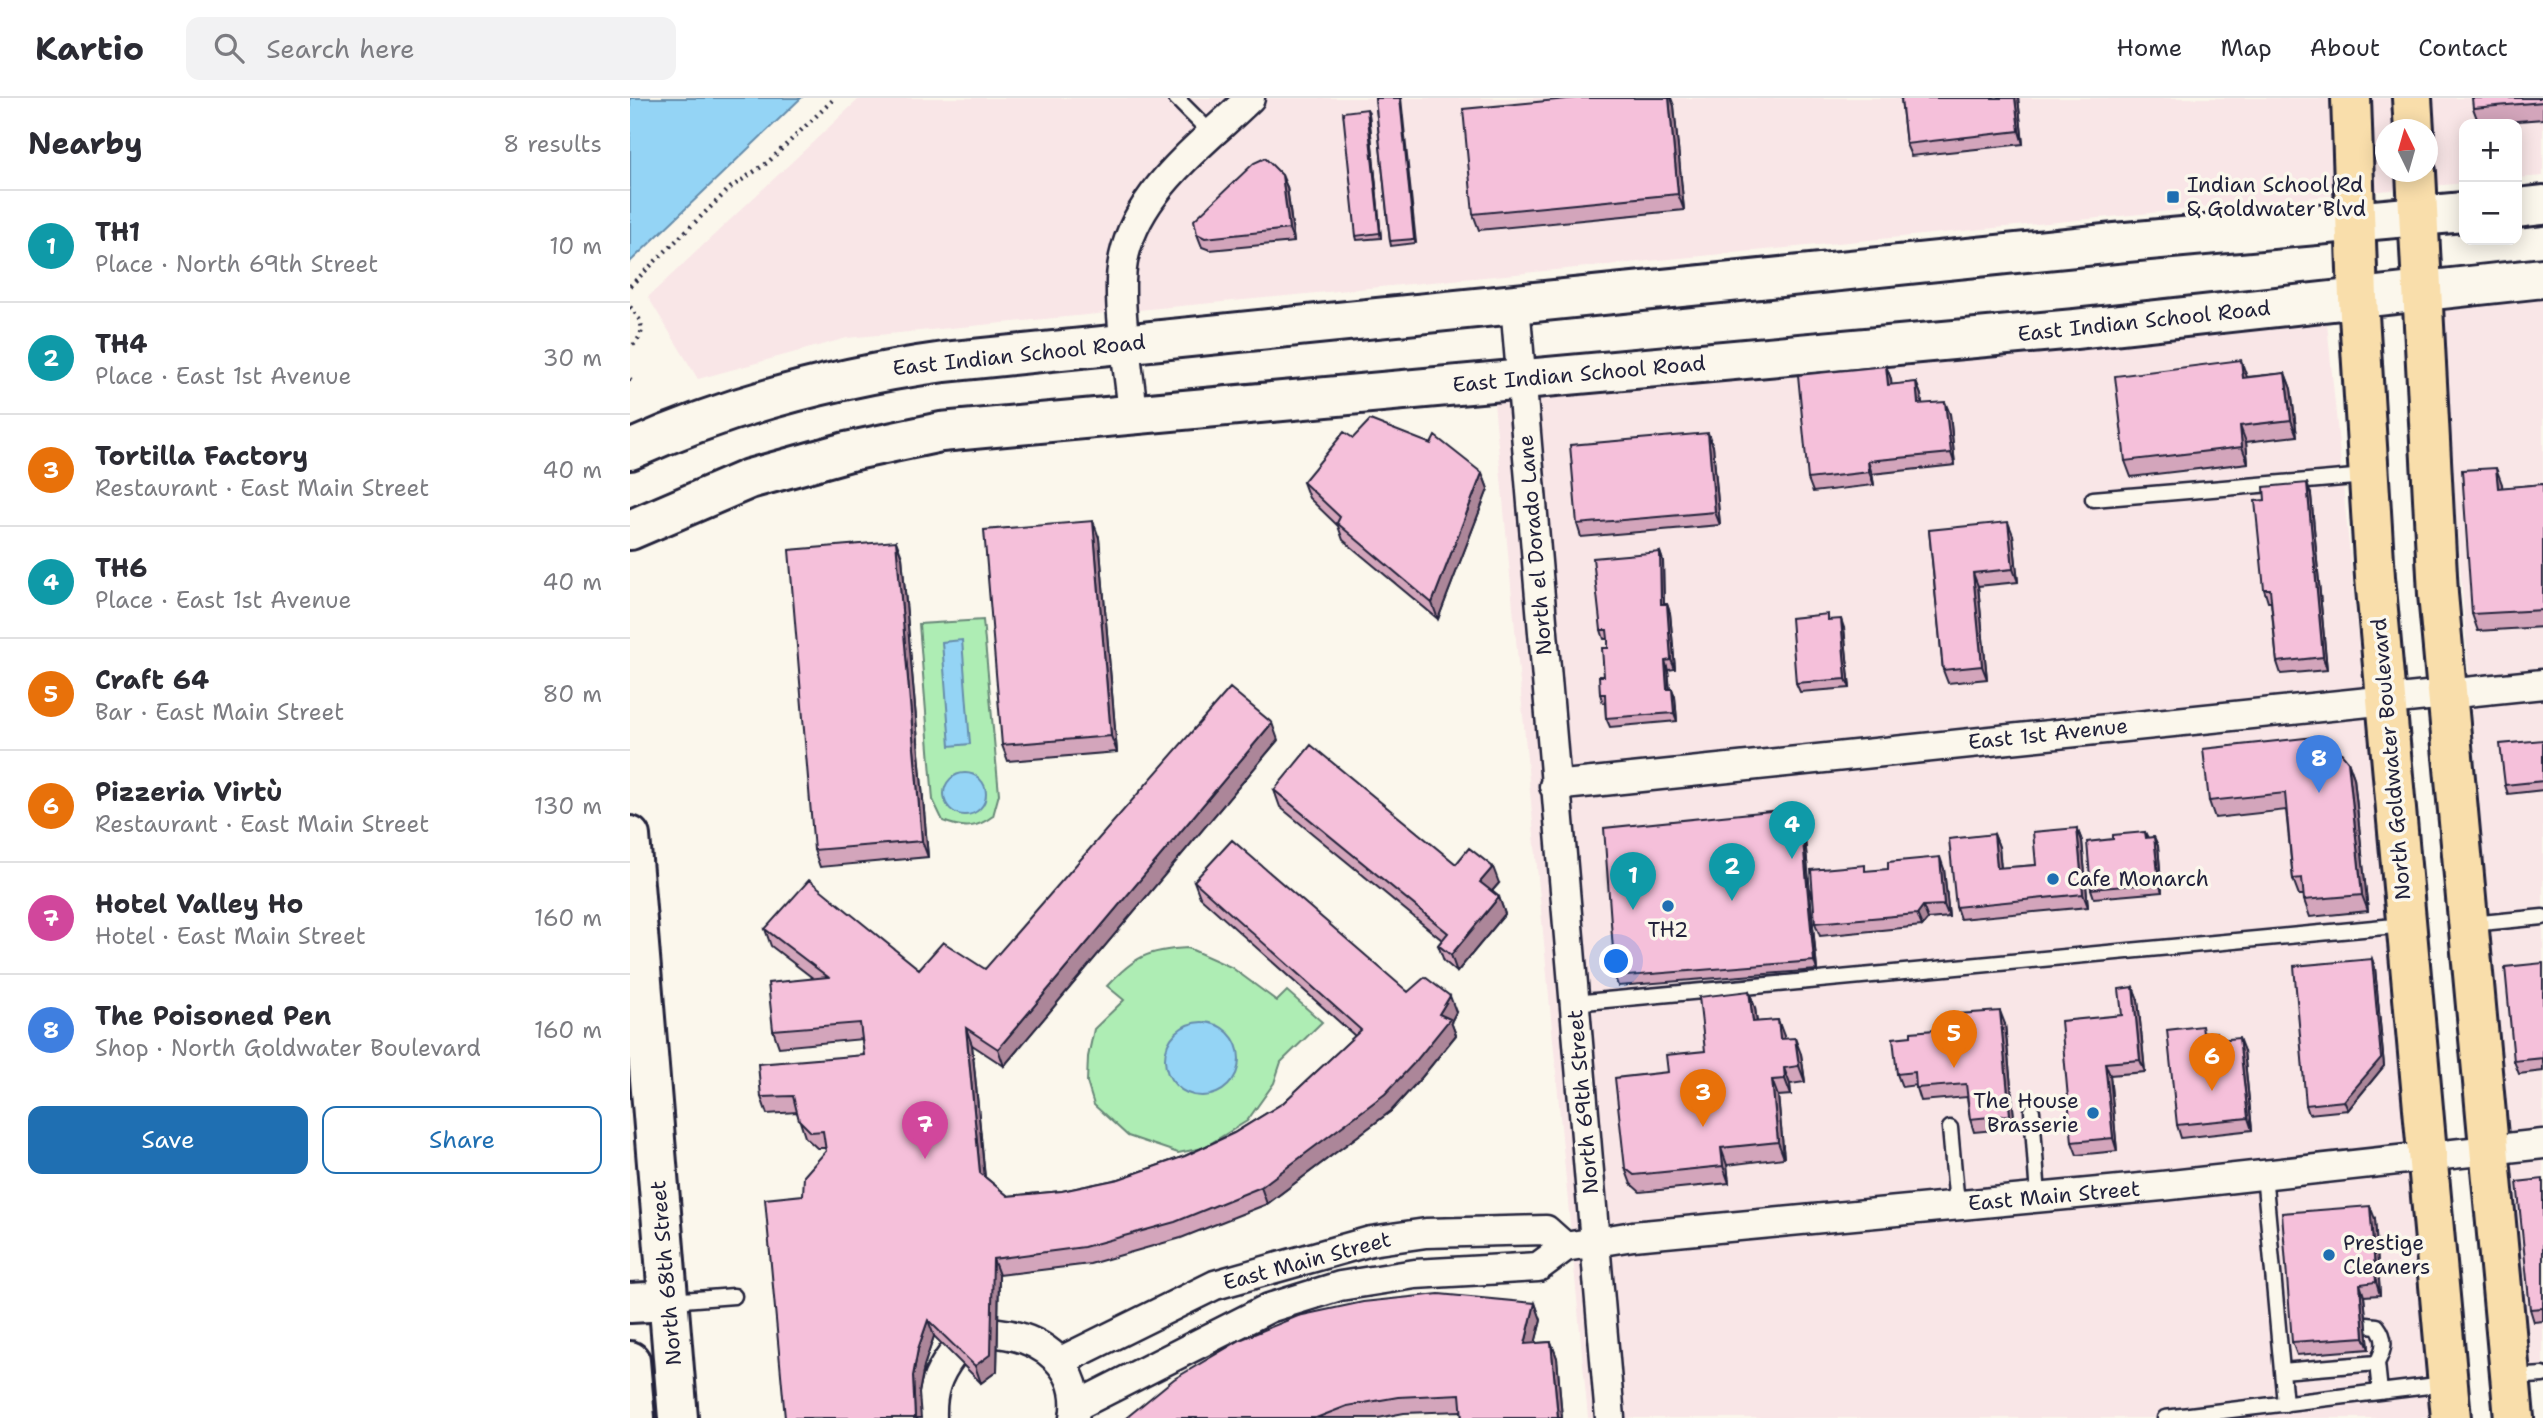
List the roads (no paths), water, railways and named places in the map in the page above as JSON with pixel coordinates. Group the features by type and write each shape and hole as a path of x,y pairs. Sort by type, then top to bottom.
{"main road":[{"name":"North Goldwater Boulevard","path":"2351,98 2358,298 2385,701 2429,1156 2449,1401"},
{"path":"2413,98 2414,119"},
{"path":"2417,182 2431,503 2446,694 2470,924 2489,1149 2526,1376 2514,1418"},
{"path":"2522,207 2543,205"},
{"name":"East Indian School Road","path":"630,450 668,433 789,393 880,371 1126,343 2356,220 2459,212"},
{"name":"East Indian School Road","path":"630,530 749,479 868,447 955,430 2075,329 2543,278"},
{"name":"North 68th Street","path":"630,836 678,1418"},
{"path":"630,1303 668,1301"},
{"name":"North 68th Street","path":"630,1361 635,1418"}],"street":[{"path":"1133,414 1121,281 1126,253 1140,211 1162,183 1250,98"},
{"name":"North el Dorado Lane","path":"1515,304 1554,786"},
{"name":"East 1st Avenue","path":"1554,786 2543,684"},
{"name":"North 69th Street","path":"1554,786 1610,1418"},
{"name":"East Main Street","path":"1075,1412 1269,1308 1340,1286 1415,1274 1538,1267 1565,1247 1596,1242 2543,1144"},
{"name":"East Main Street","path":"1060,1361 1215,1285 1371,1241 1426,1233 1546,1230 1565,1247"},
{"path":"998,1333 1021,1335 1043,1345 1060,1361 1072,1382 1075,1412"},
{"path":"932,1418 932,1394 940,1371 952,1354"}],"lane":[{"path":"1176,98 1212,134"},
{"path":"2094,499 2371,476"},
{"path":"2470,924 2543,917"},
{"path":"1574,1003 2406,925"},
{"path":"2032,1111 2038,1197"},
{"path":"1950,1128 1957,1205"},
{"path":"2263,1174 2282,1371 2292,1403 2301,1418"},
{"path":"668,1301 734,1296"},
{"path":"2367,1325 2377,1326 2383,1334 2382,1354 2376,1363 2380,1392"},
{"path":"2279,1332 2295,1331"},
{"path":"2282,1371 2376,1363"},
{"path":"2165,1418 2380,1392 2449,1401"}],"water":[{"path":"630,98 801,98 630,262"},
{"path":"962,640 970,744 950,746 942,642"},
{"path":"965,773 980,779 986,794 980,809 965,815 950,809 944,794 950,779"},
{"path":"1195,1022 1209,1022 1223,1028 1233,1038 1239,1059 1237,1073 1223,1090 1209,1096 1195,1096 1181,1090 1171,1080 1165,1066 1165,1052 1171,1038 1181,1028"}],"place":[{"name":"Indian School Rd & Goldwater Blvd","path":"2173,197"},
{"name":"The Poisoned Pen","path":"2319,793"},
{"name":"TH6","path":"1792,859"},
{"name":"Cafe Monarch","path":"2053,879"},
{"name":"TH4","path":"1732,901"},
{"name":"TH2","path":"1668,906"},
{"name":"TH1","path":"1633,910"},
{"name":"Craft 64","path":"1954,1068"},
{"name":"Pizzeria Virtù","path":"2212,1091"},
{"name":"The House Brasserie","path":"2093,1113"},
{"name":"Tortilla Factory","path":"1703,1127"},
{"name":"Hotel Valley Ho","path":"925,1159"},
{"name":"Prestige Cleaners","path":"2329,1255"}]}
